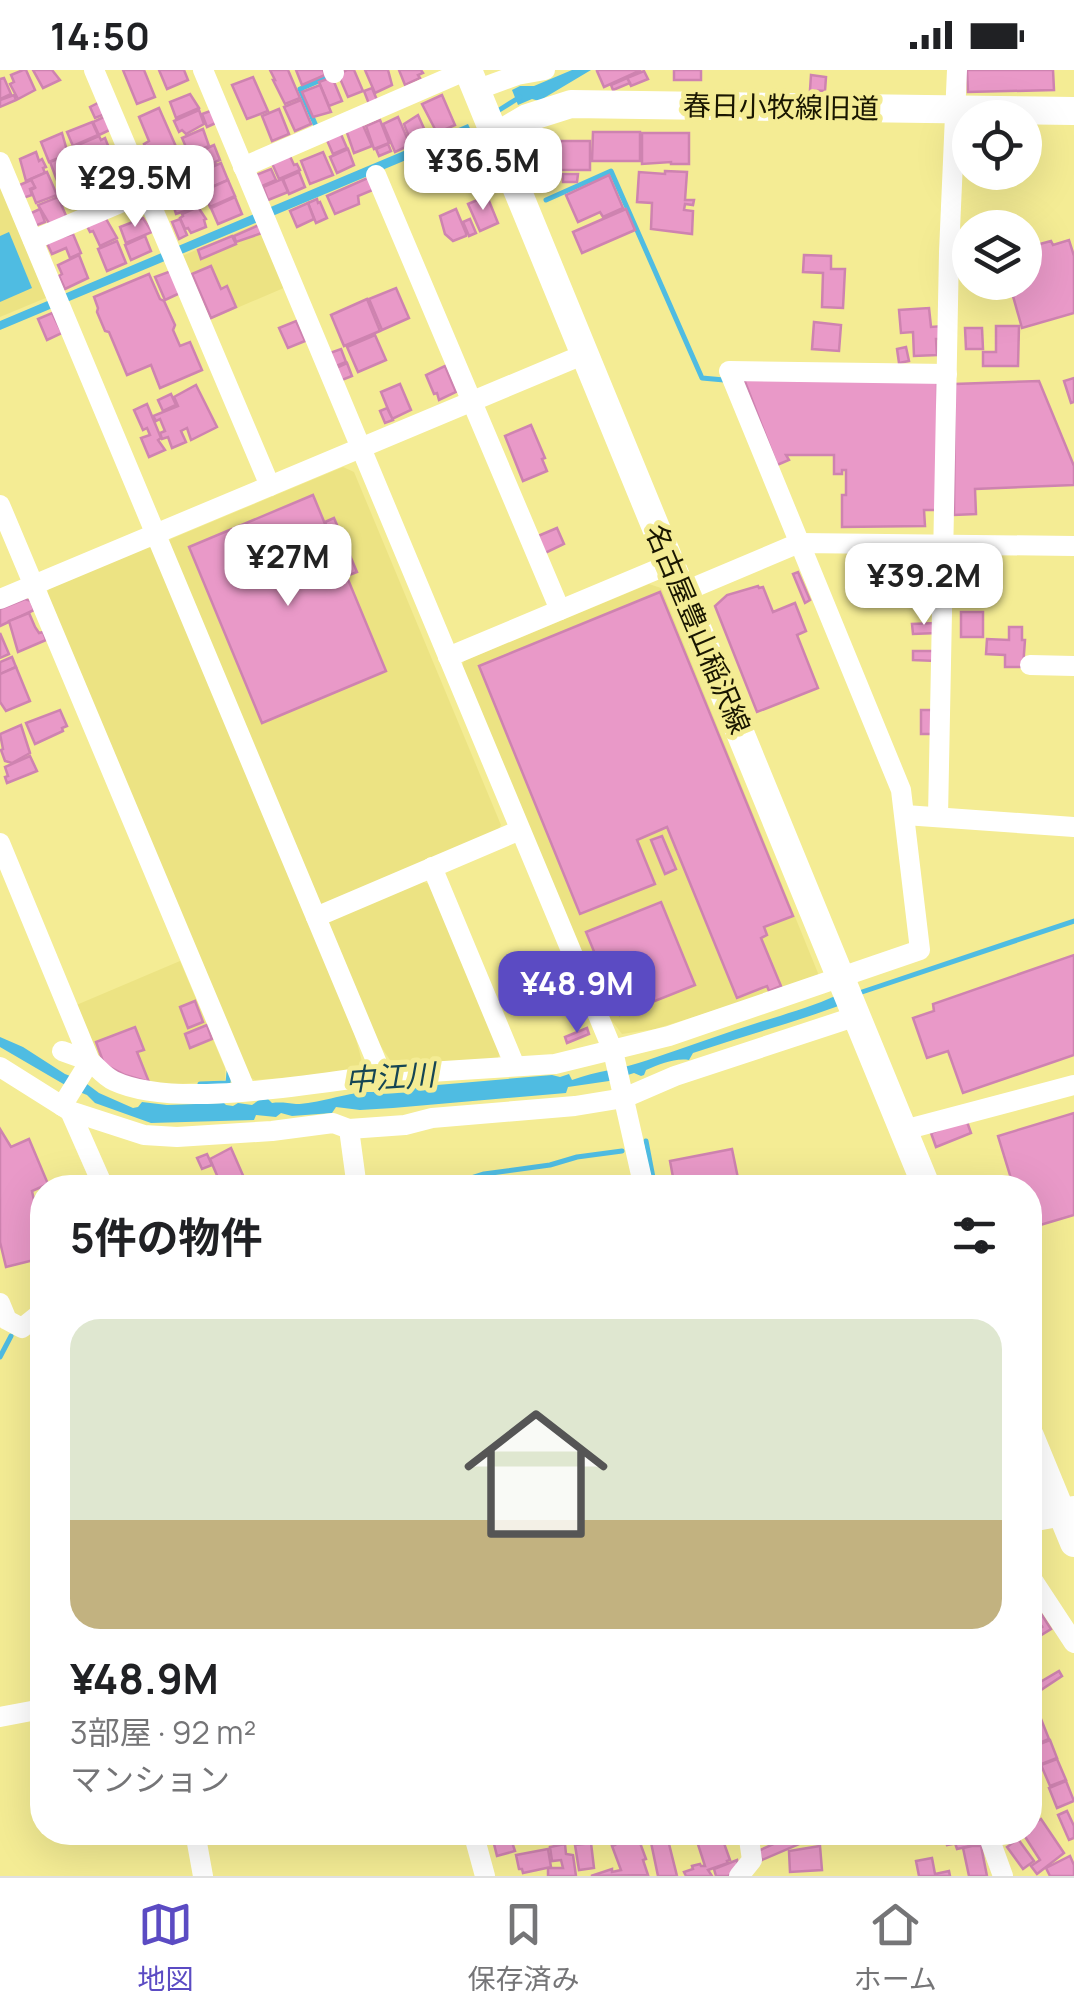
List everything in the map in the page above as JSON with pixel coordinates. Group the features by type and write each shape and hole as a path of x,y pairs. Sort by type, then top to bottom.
{"main road":[{"name":"名古屋豊山稲沢線","path":"473,83 923,1175"},
{"name":"春日小牧線旧道","path":"494,134 526,118 571,104 952,109"},
{"name":"春日小牧線旧道","path":"1042,110 1074,110"},
{"path":"1042,1460 1068,1511 1074,1543"},
{"path":"1042,1516 1068,1511"}],"street":[{"path":"94,70 270,486"},
{"path":"203,70 612,1050 641,1175"},
{"path":"243,167 473,83 545,70"},
{"path":"956,70 956,100"},
{"path":"0,162 382,1074"},
{"path":"376,175 560,610"},
{"path":"938,816 954,190"},
{"path":"32,240 146,192"},
{"path":"0,600 585,354"},
{"path":"62,1050 111,1080 165,1094 246,1091 382,1074 566,1062 670,1036 920,950 901,790 729,371 948,374"},
{"path":"0,504 246,1091"},
{"path":"683,592 800,543 1074,546"},
{"path":"448,657 670,564"},
{"path":"1030,665 1074,666"},
{"path":"905,815 1074,827"},
{"path":"316,917 520,830"},
{"path":"0,843 88,1064 66,1106"},
{"path":"432,867 515,1066"},
{"path":"0,1067 66,1106 144,1135 272,1132 333,1124 349,1130 405,1125 432,1118 575,1106 623,1094 857,1015"},
{"path":"904,1130 1074,1085"},
{"path":"66,1106 98,1175"},
{"path":"349,1130 355,1175"},
{"path":"0,1302 8,1320 22,1328 30,1322"},
{"path":"1042,1594 1074,1643"},
{"path":"0,1717 30,1711"},
{"path":"197,1845 203,1876"},
{"path":"476,1845 484,1876"},
{"path":"739,1876 752,1860 750,1845"},
{"path":"991,1845 1003,1876"}],"shaded area":[{"path":"471,141 477,155 420,179 411,158 449,142"},
{"path":"0,183 48,297 0,317"},
{"path":"259,223 286,287 209,320 182,256"},
{"path":"343,467 354,472 501,825 496,835 324,906 315,903 166,544"},
{"path":"147,546 153,549 354,1032 363,1065 336,1074 255,1080 249,1077 46,596 49,589"},
{"path":"649,584 661,588 820,978 655,1029 622,1034 602,1008 461,669 464,661"},
{"path":"421,881 429,884 500,1053 497,1060 424,1065 390,1060 364,1021 327,920"},
{"path":"180,961 225,1068 225,1080 149,1083 102,1065 74,1006"}],"water":[{"path":"572,70 591,70 539,101 532,99 518,105 512,90 534,86"},
{"path":"468,124 475,139 471,141 449,142 0,330 0,321"},
{"path":"9,232 32,288 0,302 0,236"},
{"path":"845,991 849,1002 830,1009 693,1053 689,1060 662,1064 641,1076 634,1073 568,1087 566,1093 393,1108 336,1107 332,1113 256,1115 254,1120 151,1123 95,1103 0,1047 0,1037 133,1108 142,1102 233,1106 268,1099 272,1103 304,1104 391,1089 569,1074 572,1080 648,1060"}],"building":[{"path":"23,70 35,90 18,99 10,84 14,82 11,75"},
{"path":"33,70 52,70 60,80 43,88"},
{"path":"123,70 144,70 155,97 137,104"},
{"path":"159,70 184,70 188,80 167,89"},
{"path":"270,70 288,70 300,98 285,104"},
{"path":"296,70 323,70 325,75 302,85"},
{"path":"354,70 363,91 348,97 338,74"},
{"path":"365,70 388,70 392,85 375,93"},
{"path":"399,70 421,70 423,73 405,85"},
{"path":"599,70 641,70 604,87 597,71"},
{"path":"674,70 701,70 701,80 674,80"},
{"path":"967,70 1053,70 1054,90 968,92"},
{"path":"644,71 648,79 631,86 627,78"},
{"path":"811,75 826,77 825,91 810,90"},
{"path":"253,77 268,111 247,119 232,85"},
{"path":"332,77 342,101 329,106 319,82"},
{"path":"4,78 11,94 0,99 0,79"},
{"path":"627,78 630,83 613,90 611,85"},
{"path":"320,85 331,112 313,117 302,92"},
{"path":"372,88 377,100 369,104 364,91"},
{"path":"190,94 199,108 176,118 170,102"},
{"path":"14,95 16,100 0,107 0,100"},
{"path":"442,95 455,125 437,133 422,104"},
{"path":"301,100 311,124 295,131 284,107"},
{"path":"100,102 105,114 95,118 90,107"},
{"path":"159,108 181,158 159,167 144,144 149,141 139,117"},
{"path":"279,109 289,134 272,141 262,116"},
{"path":"199,110 204,124 186,134 179,132 174,121"},
{"path":"213,110 218,122 207,127 202,114"},
{"path":"418,115 427,135 411,142 404,124"},
{"path":"106,116 112,129 99,135 93,122"},
{"path":"398,117 410,145 395,152 383,124"},
{"path":"380,120 389,143 374,149 366,126"},
{"path":"92,122 98,135 73,146 67,132"},
{"path":"362,123 372,146 354,153 346,130"},
{"path":"203,129 209,146 189,154 182,138"},
{"path":"340,132 347,148 333,154 326,138"},
{"path":"593,132 640,132 640,161 592,161"},
{"path":"62,133 68,154 49,162 41,142"},
{"path":"642,133 689,133 689,164 642,164"},
{"path":"99,136 101,140 105,138 109,148 79,161 73,147"},
{"path":"553,141 590,141 590,170 553,170"},
{"path":"388,144 391,151 379,156 376,149"},
{"path":"119,145 125,159 114,164 108,150"},
{"path":"214,145 220,160 194,172 190,156"},
{"path":"108,149 114,164 85,174 80,163"},
{"path":"348,149 354,165 337,173 330,157"},
{"path":"36,152 46,167 45,173 26,181 20,159"},
{"path":"323,152 333,175 310,184 301,161"},
{"path":"72,153 80,174 58,183 50,162"},
{"path":"289,154 300,170 279,179 271,161"},
{"path":"179,160 188,182 170,190 163,167"},
{"path":"125,161 134,184 119,190 109,176 109,167"},
{"path":"221,163 228,180 203,191 196,174"},
{"path":"271,169 276,180 260,187 256,175"},
{"path":"104,170 114,194 98,201 88,177"},
{"path":"47,172 57,195 36,203 31,179"},
{"path":"299,172 305,187 289,194 283,179"},
{"path":"639,172 687,172 685,200 694,200 693,205 685,204 684,210 693,211 692,234 651,229 652,203 637,202"},
{"path":"563,174 578,174 577,182 563,182"},
{"path":"81,175 93,201 77,208 62,184"},
{"path":"609,175 623,208 603,217 600,212 578,222 566,195"},
{"path":"370,177 375,189 358,196 359,204 335,214 327,196"},
{"path":"282,179 288,192 268,200 263,187"},
{"path":"31,180 35,187 30,189 32,195 20,199 15,187"},
{"path":"228,180 235,196 210,207 203,191"},
{"path":"189,183 198,207 176,214 169,191"},
{"path":"487,196 498,223 480,231 468,204"},
{"path":"58,197 67,218 50,225 38,205"},
{"path":"235,197 242,214 218,224 211,208"},
{"path":"317,199 327,218 316,223 308,203"},
{"path":"308,203 314,219 297,227 290,211"},
{"path":"198,207 206,227 191,233 180,218"},
{"path":"40,209 45,222 32,227 27,215"},
{"path":"456,209 466,236 453,241 445,234 440,216"},
{"path":"626,209 635,230 582,253 573,232"},
{"path":"105,217 117,238 100,246 87,226"},
{"path":"143,218 152,232 126,243 120,227"},
{"path":"180,219 187,235 179,239 172,222"},
{"path":"470,219 476,233 469,236 463,222"},
{"path":"259,225 262,233 236,242 234,236"},
{"path":"73,234 81,253 70,258 66,248 52,254 46,241"},
{"path":"145,236 151,251 131,260 125,245"},
{"path":"232,236 236,244 201,259 198,250"},
{"path":"1069,240 1074,256 1074,313 1022,328 1014,300 1042,300 1042,243 1051,241 1053,245"},
{"path":"117,241 126,263 107,271 98,249"},
{"path":"79,255 88,278 65,289 58,265"},
{"path":"804,255 831,256 831,269 845,269 843,308 822,307 823,273 803,272"},
{"path":"211,266 221,289 227,286 236,307 211,318 192,274"},
{"path":"171,271 180,293 165,300 155,277"},
{"path":"149,274 175,325 173,330 180,346 190,342 202,370 160,388 151,365 127,375 109,332 105,331 94,297"},
{"path":"396,288 409,318 382,330 369,299"},
{"path":"367,299 380,331 344,346 331,315"},
{"path":"929,308 931,327 943,326 944,339 936,339 937,355 914,356 913,332 901,333 899,310"},
{"path":"52,313 62,333 47,340 38,319"},
{"path":"296,321 305,341 288,348 279,328"},
{"path":"814,322 841,325 839,351 812,349"},
{"path":"996,326 1019,326 1018,366 983,366 983,352 996,352"},
{"path":"965,328 982,328 983,349 966,349"},
{"path":"375,335 386,360 358,372 347,347"},
{"path":"906,347 909,361 899,363 897,349"},
{"path":"341,349 346,362 336,366 330,353"},
{"path":"347,363 352,376 342,380 336,368"},
{"path":"445,366 456,392 439,400 426,375"},
{"path":"1074,378 1074,402 1071,403 1064,381"},
{"path":"744,379 937,379 938,510 924,510 925,526 842,527 846,470 834,474 834,455 786,455 789,460 777,465"},
{"path":"1039,381 1074,466 1074,485 975,489 976,514 954,515 955,384"},
{"path":"400,384 411,410 392,419 381,392"},
{"path":"196,385 217,427 191,440 187,428 181,431 186,442 172,448 168,437 162,439 160,433 165,431 160,419 156,421 153,416 178,406 174,397"},
{"path":"171,394 176,405 163,411 158,400"},
{"path":"147,404 165,450 149,457 141,438 150,435 147,428 143,430 134,410"},
{"path":"387,408 393,420 385,423 380,411"},
{"path":"531,425 547,471 523,481 505,436"},
{"path":"313,495 386,671 262,723 189,547"},
{"path":"334,518 357,572 347,576 325,522"},
{"path":"557,528 564,544 545,553 538,536"},
{"path":"962,557 983,558 982,588 961,587"},
{"path":"798,572 810,600 805,603 793,574"},
{"path":"763,587 773,612 795,603 806,631 797,635 818,688 757,712 715,606 727,595"},
{"path":"937,590 937,600 912,600 912,591"},
{"path":"660,592 793,916 764,927 767,935 761,938 781,986 769,991 767,986 737,998 667,827 637,840 655,884 580,914 479,666"},
{"path":"25,599 31,601 34,610 0,626 0,609"},
{"path":"961,612 983,612 983,637 961,637"},
{"path":"29,613 46,640 18,652 9,621"},
{"path":"936,623 937,633 913,634 912,624"},
{"path":"1009,627 1022,627 1023,667 1005,667 1005,655 986,654 987,639 1009,640"},
{"path":"0,633 9,654 0,658"},
{"path":"913,651 936,651 936,661 913,660"},
{"path":"12,657 16,667 0,674 0,662"},
{"path":"16,667 30,701 6,711 0,702 0,674"},
{"path":"60,710 67,726 35,744 26,723"},
{"path":"921,710 934,710 934,734 921,734"},
{"path":"21,725 30,753 12,763 5,761 0,734"},
{"path":"30,756 37,771 7,783 5,767"},
{"path":"662,836 676,869 665,874 651,840"},
{"path":"661,902 695,985 620,1015 586,932"},
{"path":"1074,955 1074,1055 963,1093 948,1051 927,1058 913,1018 934,1011 933,1004"},
{"path":"195,1001 203,1022 188,1028 180,1007"},
{"path":"207,1025 212,1039 190,1048 185,1034"},
{"path":"135,1027 144,1050 137,1052 149,1082 104,1064 96,1042"},
{"path":"587,1028 589,1034 567,1043 565,1037"},
{"path":"1074,1113 1074,1215 1042,1224 1042,1175 1010,1175 998,1136"},
{"path":"966,1119 971,1133 936,1147 931,1133"},
{"path":"0,1129 11,1147 29,1139 44,1175 30,1175 30,1261 6,1267 0,1242"},
{"path":"231,1148 243,1175 217,1175 210,1159"},
{"path":"732,1149 737,1175 673,1175 670,1161"},
{"path":"207,1154 212,1165 202,1169 197,1158"},
{"path":"1042,1615 1051,1629 1042,1635"},
{"path":"1059,1671 1062,1676 1042,1689 1042,1681"},
{"path":"1042,1722 1049,1739 1042,1742"},
{"path":"1050,1740 1057,1758 1042,1764 1042,1743"},
{"path":"1057,1759 1066,1780 1050,1786 1042,1765"},
{"path":"1066,1781 1074,1801 1057,1808 1049,1788"},
{"path":"1067,1811 1074,1826 1074,1838 1069,1840 1058,1815"},
{"path":"1042,1820 1064,1853 1037,1874 1031,1866 1040,1860 1030,1845 1042,1845"},
{"path":"494,1845 513,1845 515,1851 497,1856"},
{"path":"565,1845 566,1854 573,1855 576,1876 548,1876 548,1868 563,1868 561,1860 552,1861 550,1847"},
{"path":"575,1845 591,1845 594,1868 579,1870"},
{"path":"641,1845 648,1875 591,1876 621,1870 612,1846"},
{"path":"652,1845 669,1845 677,1876 658,1876"},
{"path":"698,1845 725,1845 730,1860 708,1870 712,1876 686,1876 684,1872 692,1866 705,1866"},
{"path":"772,1845 797,1845 762,1860 758,1851"},
{"path":"1022,1845 1034,1861 1023,1869 1007,1847"},
{"path":"820,1846 822,1870 790,1872 789,1851"},
{"path":"981,1846 987,1876 969,1876 963,1848"},
{"path":"548,1849 551,1867 523,1873 519,1869 516,1855"},
{"path":"1070,1856 1074,1876 1050,1876 1046,1868"},
{"path":"932,1858 935,1874 949,1871 950,1876 919,1876 916,1861"},
{"path":"737,1860 739,1871 716,1876 714,1869"}],"waterway":[{"path":"316,126 300,89 328,77"},
{"path":"496,112 520,97"},
{"path":"546,200 611,171 702,378 724,380"},
{"name":"中江川","path":"859,993 1074,921"},
{"path":"200,1084 228,1083 229,1072"},
{"path":"646,1141 653,1175"},
{"path":"481,1175 622,1151"},
{"path":"0,1357 11,1336"}]}
